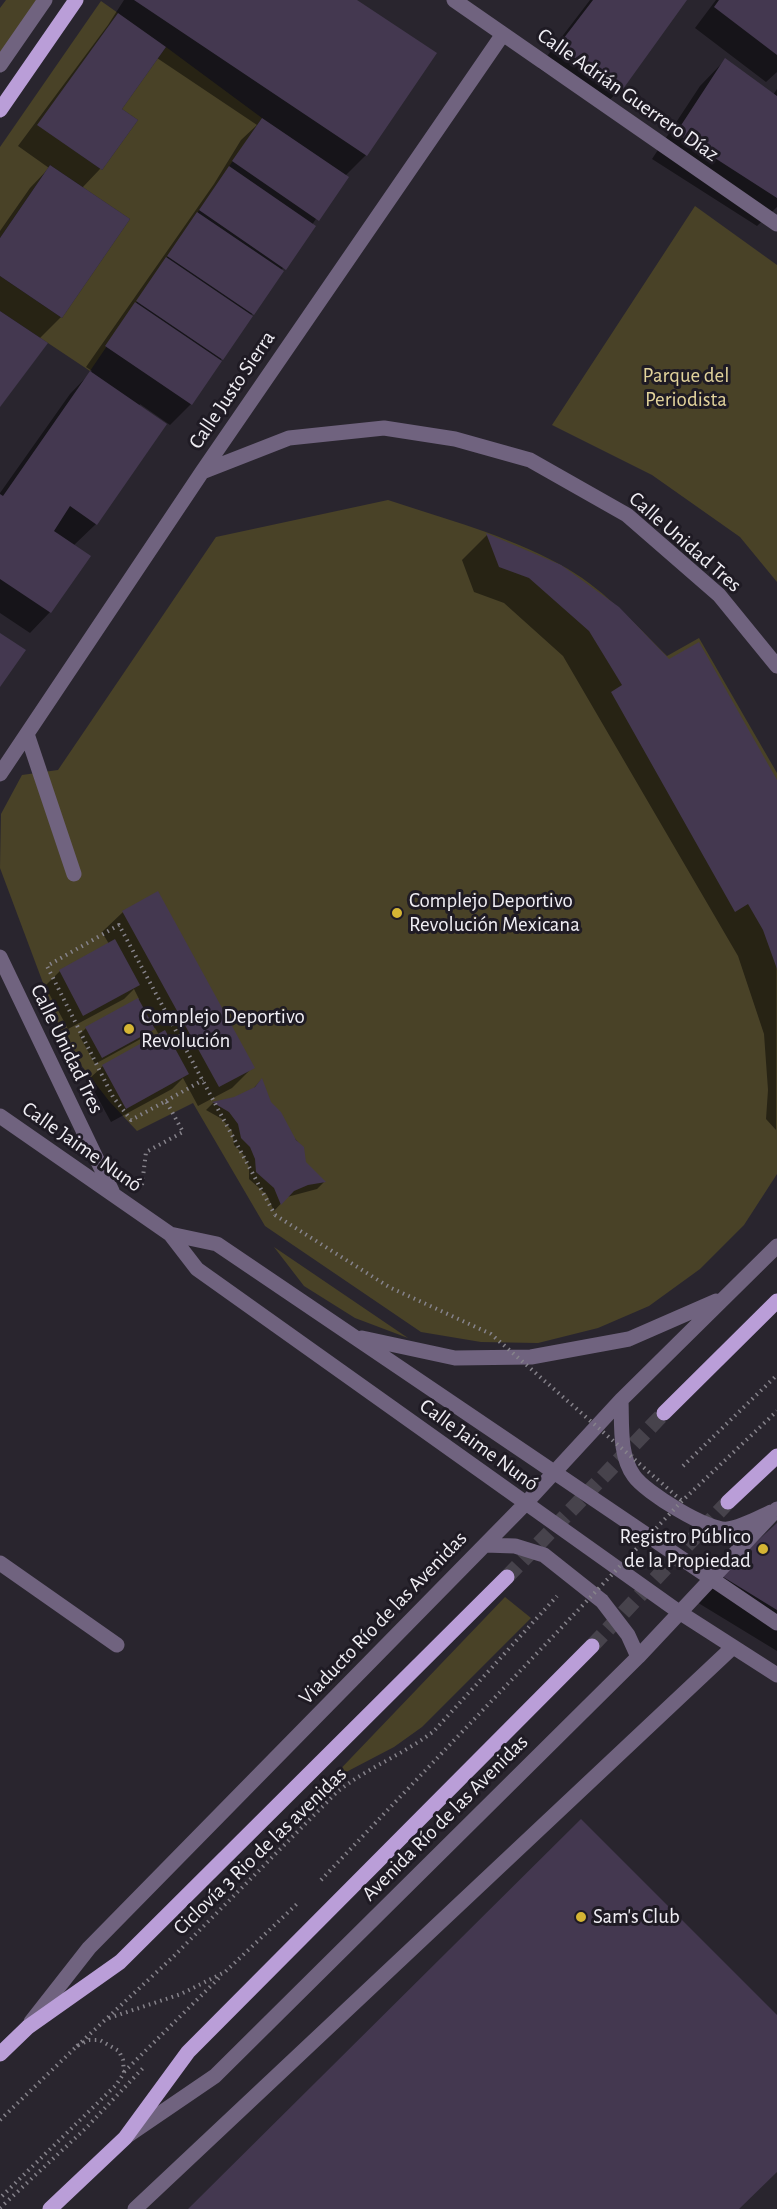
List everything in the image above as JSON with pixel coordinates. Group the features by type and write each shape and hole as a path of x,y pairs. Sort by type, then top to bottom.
{"main road":[{"path":"0,110 76,0"},
{"path":"664,1413 777,1300"},
{"path":"728,1502 777,1456"},
{"name":"Viaducto Río de las Avenidas","path":"0,2054 28,2027 120,1962 507,1577"},
{"path":"50,2209 125,2138 189,2052 592,1646"}],"street":[{"path":"0,65 45,0"},
{"name":"Calle Adrián Guerrero Díaz","path":"454,0 777,224"},
{"name":"Calle Justo Sierra","path":"0,774 202,472 503,33"},
{"name":"Calle Unidad Tres","path":"202,472 289,438 384,428 455,439 530,460 627,515 719,595 777,666"},
{"path":"27,734 74,874"},
{"name":"Calle Unidad Tres","path":"0,957 112,1191"},
{"name":"Calle Jaime Nunó","path":"0,1116 112,1191 170,1234 197,1269 679,1612 777,1675"},
{"name":"Calle Jaime Nunó","path":"170,1234 217,1244 777,1623"},
{"name":"Viaducto Río de las Avenidas","path":"28,2027 89,1948 525,1504 621,1400 777,1246"},
{"path":"352,1335 455,1358 531,1357 629,1339 724,1297"},
{"path":"621,1400 623,1449 634,1476 656,1494 695,1521 727,1530 776,1510"},
{"name":"Avenida Río de las Avenidas","path":"125,2138 215,2076 638,1657 776,1510"},
{"path":"485,1545 515,1546 544,1555 602,1601 628,1635 638,1657"},
{"path":"0,1563 117,1645"},
{"path":"135,2209 733,1647"}],"path":[{"path":"203,1080 131,1120 113,1097 47,966 119,925 203,1080 275,1215 389,1287 491,1334 682,1502"},
{"path":"138,1211 146,1152 183,1132 166,1101"},
{"path":"683,1466 777,1375"},
{"path":"313,1888 682,1502 777,1411"},
{"name":"Ciclovía 3 Rio de las avenidas","path":"0,2120 173,1957 336,1793 355,1778 412,1748 434,1731 558,1595"},
{"name":"Ciclovía 3 Rio de las avenidas","path":"107,2018 181,1994 225,1972 305,1896"},
{"path":"0,2198 116,2085 124,2073 225,1972"},
{"path":"77,2046 89,2040 100,2040 110,2044 123,2060 124,2073"}],"green space":[{"path":"6,0 40,0 0,58 0,8"},
{"path":"101,1 118,13 38,125 102,170 138,120 122,109 166,47 262,118 90,371 0,311 0,276 62,318 130,219 50,165 0,238 0,147"},
{"name":"Parque del Periodista","path":"695,206 777,265 777,582 740,537 652,475 552,425"},
{"name":"Complejo Deportivo Revolución Mexicana","path":"388,500 497,536 559,564 603,594 667,656 699,638 777,773 777,1174 744,1225 700,1269 649,1306 598,1328 538,1343 481,1342 421,1332 265,1226 193,1103 137,1131 109,1101 67,1047 0,868 1,814 22,775 58,770 216,537"},
{"path":"274,1247 408,1338 355,1318 304,1286"},
{"path":"505,1597 531,1618 422,1727 394,1747 329,1781"}],"building":[{"path":"134,0 357,0 437,53 367,156"},
{"path":"593,0 687,0 623,89 557,47"},
{"path":"719,0 777,0 777,55 714,7"},
{"path":"118,13 166,47 122,109 138,120 102,170 37,125"},
{"path":"725,58 777,96 777,198 676,133"},
{"path":"262,118 349,177 319,221 232,161"},
{"path":"50,165 130,219 62,318 0,276 0,238"},
{"path":"229,166 316,226 286,270 199,210"},
{"path":"197,212 284,271 254,315 167,256"},
{"path":"166,257 253,316 223,360 136,301"},
{"path":"135,302 222,361 192,405 105,346"},
{"path":"0,311 48,343 0,407"},
{"path":"90,371 167,424 97,525 70,506 54,531 91,556 51,613 0,579 0,494 3,496"},
{"path":"486,533 561,565 619,607 669,659 699,642 777,780 777,969 763,930 748,904 735,912 611,692 622,685 589,631 529,578 499,567"},
{"path":"0,633 26,650 0,687"},
{"path":"158,891 255,1068 219,1087 122,911"},
{"path":"115,939 140,985 83,1016 59,970"},
{"path":"138,998 155,1029 102,1058 85,1027"},
{"path":"165,1030 189,1074 126,1109 102,1065"},
{"path":"262,1078 271,1102 281,1112 296,1140 304,1147 306,1162 326,1182 308,1185 294,1191 281,1205 274,1188 256,1172 255,1159 250,1147 241,1138 238,1124 229,1112 212,1102 234,1097 255,1087"},
{"name":"Registro Público de la Propiedad","path":"777,1523 777,1610 720,1575"},
{"name":"Sam's Club","path":"581,1819 777,2015 777,2172 739,2209 188,2209"}],"tunnel":[{"path":"507,1577 664,1413"},
{"path":"592,1646 728,1502"}],"place":[{"name":"Complejo Deportivo Revolución Mexicana","path":"397,913"},
{"name":"Complejo Deportivo Revolución","path":"129,1029"},
{"name":"Registro Público de la Propiedad","path":"763,1549"},
{"name":"Sam's Club","path":"581,1917"}]}
